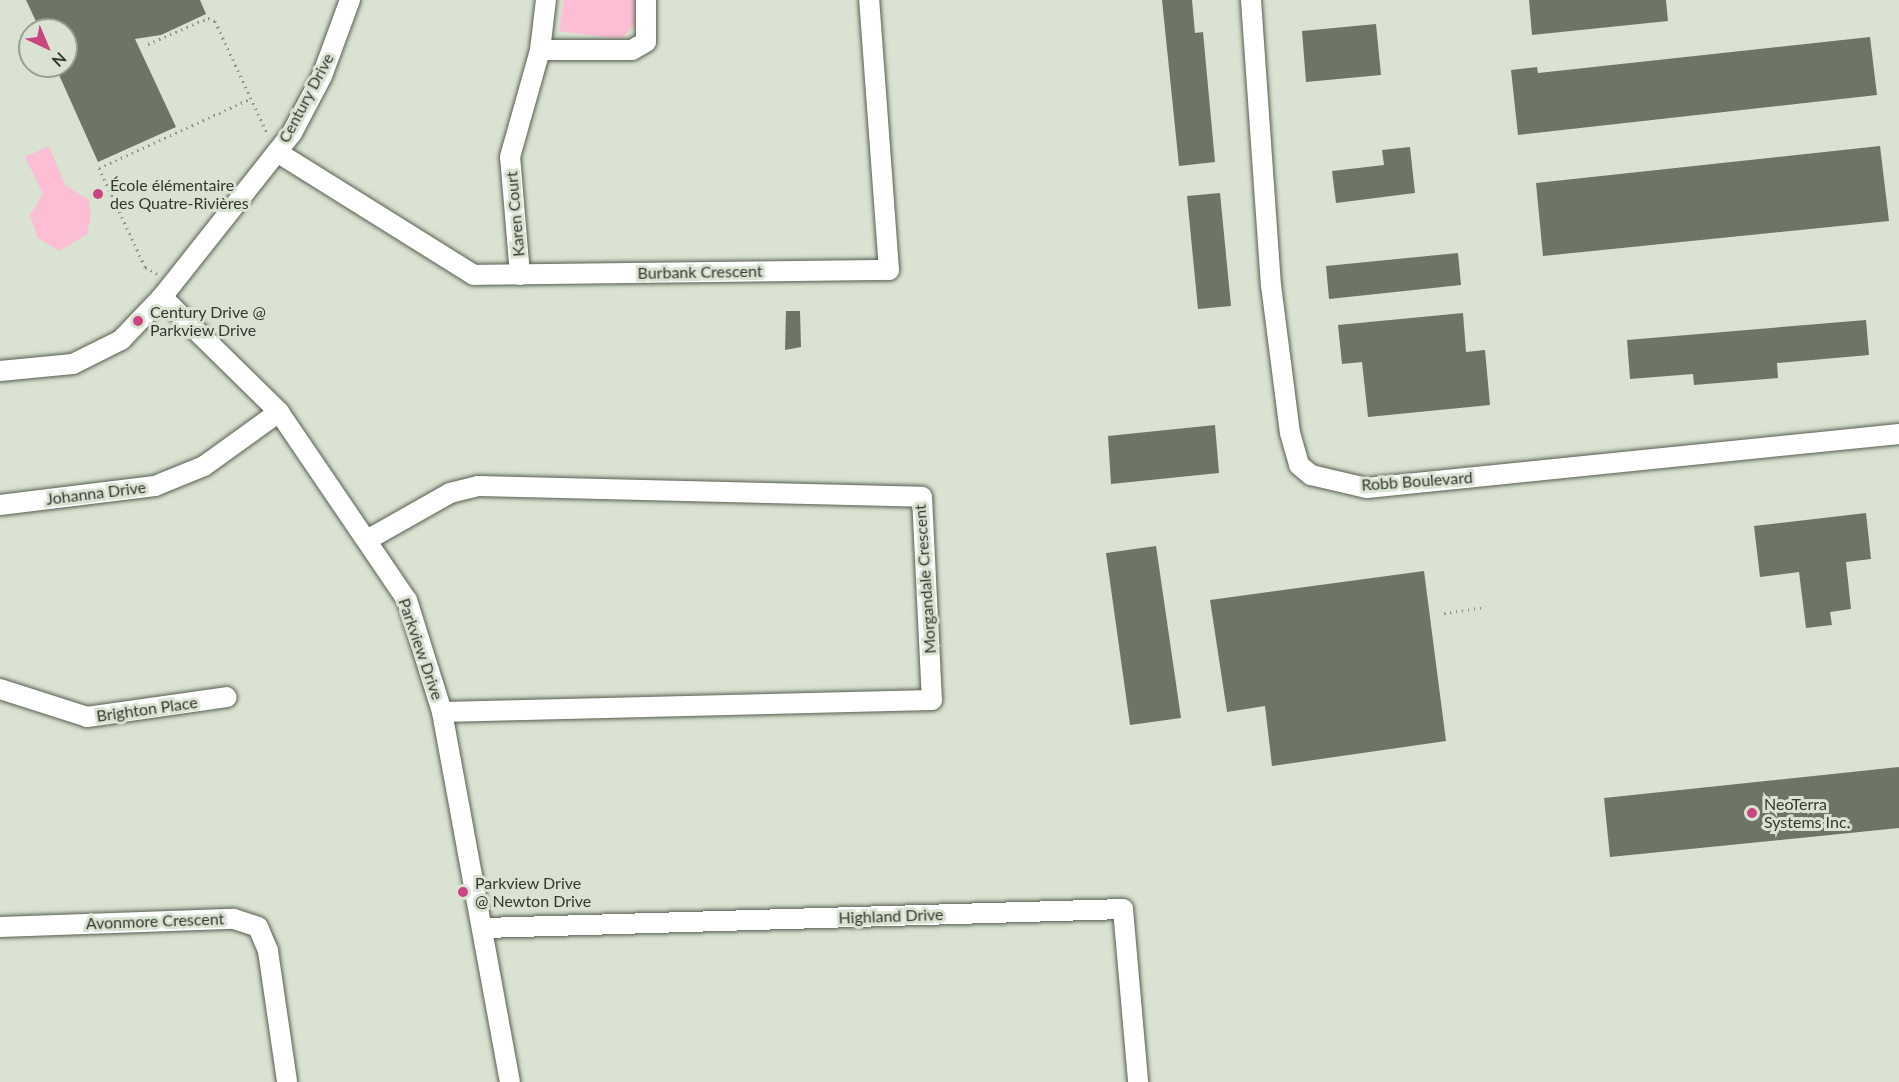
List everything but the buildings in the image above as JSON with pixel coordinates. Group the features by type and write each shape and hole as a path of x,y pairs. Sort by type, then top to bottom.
{"street":[{"name":"Century Drive","path":"0,371 73,364 121,340 167,291 277,152 322,76 350,0"},
{"name":"Karen Court","path":"520,275 510,157 540,50 546,0"},
{"path":"540,50 632,50 645,42 646,0"},
{"name":"Burbank Crescent","path":"277,152 474,275 889,270 869,0"},
{"name":"Robb Boulevard","path":"1251,0 1271,285 1290,434 1299,465 1311,474 1367,488 1899,434"},
{"name":"Parkview Drive","path":"167,291 279,412 407,600 442,712 484,928 510,1082"},
{"name":"Johanna Drive","path":"0,505 154,486 204,466 279,412"},
{"name":"Morgandale Crescent","path":"367,540 450,493 478,486 922,497 932,700 442,712"},
{"name":"Brighton Place","path":"0,689 87,717 226,697"},
{"name":"Highland Drive","path":"484,928 1123,909 1138,1082"},
{"name":"Avonmore Crescent","path":"0,927 234,919 258,927 268,951 287,1082"}],"path":[{"path":"148,44 208,18 215,21 277,152"},
{"path":"167,291 145,267 99,168 250,99"},
{"path":"1444,613 1486,607"}],"shaded area":[{"path":"564,0 634,0 635,24 621,39 559,31"},
{"path":"49,146 65,185 89,200 91,215 87,234 59,251 37,237 30,215 43,194 25,157"}],"place":[{"name":"École élémentaire des Quatre-Rivières","path":"98,194"},
{"name":"Century Drive @ Parkview Drive","path":"138,321"},
{"name":"NeoTerra Systems Inc.","path":"1752,813"},
{"name":"Parkview Drive @ Newton Drive","path":"463,892"}]}
